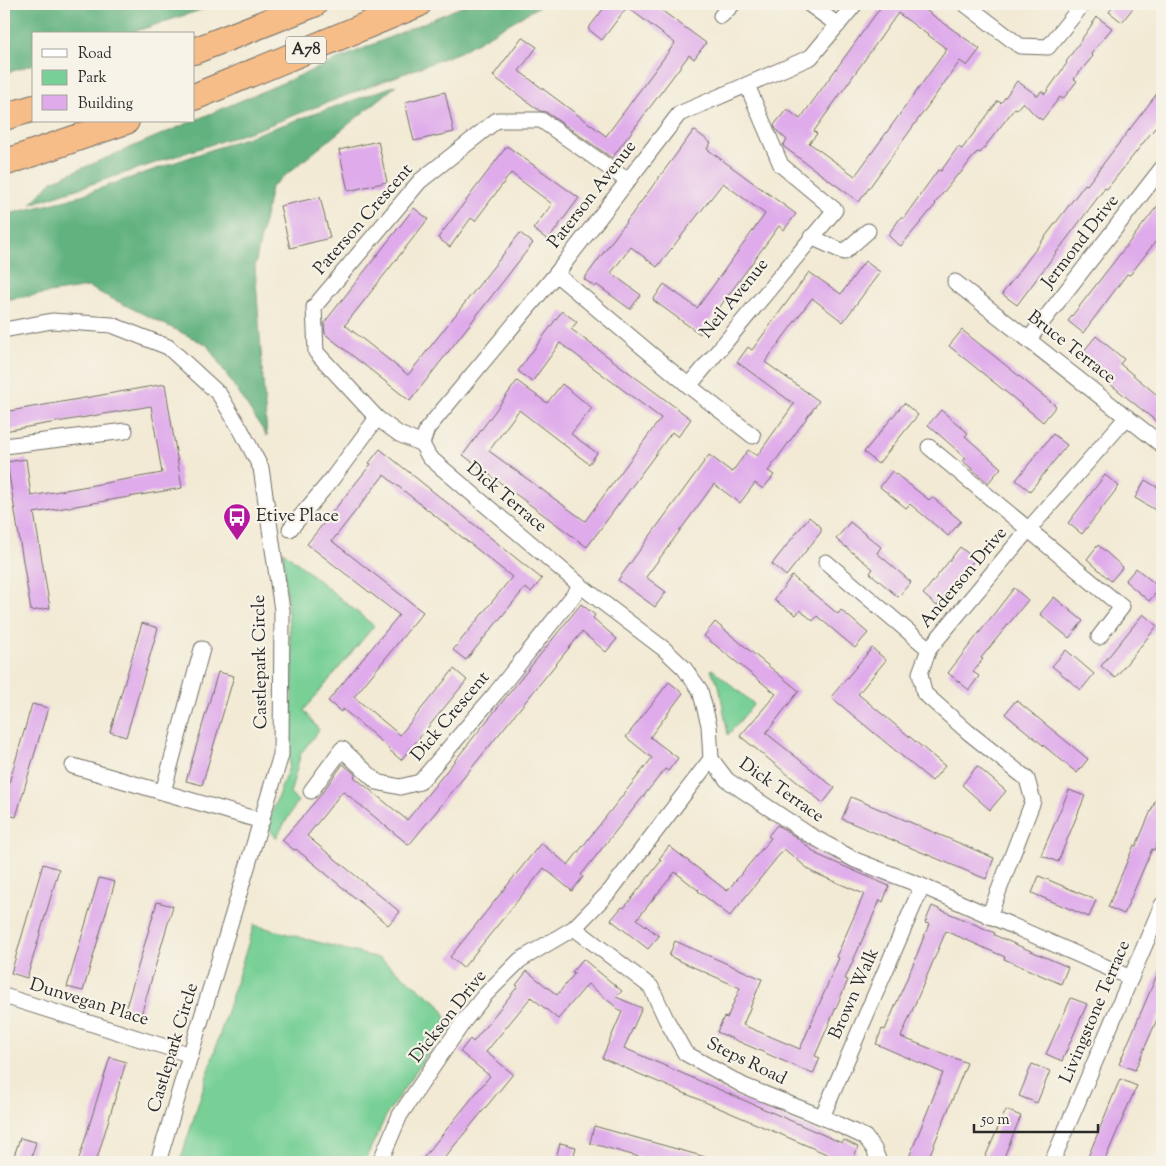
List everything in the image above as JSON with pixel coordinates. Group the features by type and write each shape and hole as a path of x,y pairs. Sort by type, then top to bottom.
{"highway":[{"name":"A78","path":"195,51 314,4"},
{"name":"A78","path":"195,96 418,4"},
{"path":"4,117 32,109"},
{"path":"4,163 123,122"}],"street":[{"path":"721,16 733,4"},
{"path":"809,4 838,25"},
{"name":"Paterson Avenue","path":"422,444 427,429 556,274 679,114 811,57 855,4"},
{"path":"965,4 1020,46 1048,47 1084,4"},
{"name":"Neil Avenue","path":"689,386 835,210 781,165 747,85"},
{"name":"Paterson Crescent","path":"422,444 399,434 377,418 316,352 314,307 420,180 497,120 541,120 628,181"},
{"name":"Jermond Drive","path":"1029,339 1162,168"},
{"path":"811,237 844,252 868,231"},
{"path":"556,274 689,386 753,436"},
{"name":"Bruce Terrace","path":"956,282 1162,445"},
{"name":"Castlepark Circle","path":"4,330 52,321 112,325 168,347 219,394 261,468 282,610 281,755 158,1162"},
{"name":"Anderson Drive","path":"989,916 1033,801 1032,792 1027,779 968,732 924,693 920,673 929,649 1028,530 1127,417"},
{"path":"290,529 332,479 377,418"},
{"path":"4,446 125,431"},
{"name":"Dick Terrace","path":"422,444 429,457 581,586 664,649 684,668 700,690 709,724 711,759 727,780 808,834 855,860 922,886 1130,978"},
{"name":"Anderson Drive","path":"929,447 1122,608 1099,637"},
{"name":"Anderson Drive","path":"826,562 929,649"},
{"name":"Dick Crescent","path":"311,791 342,749 377,782 400,787 420,782 495,694 581,586"},
{"path":"162,792 202,649"},
{"name":"Dickson Drive","path":"380,1162 400,1115 464,1021 485,995 520,960 574,928 610,892 711,759"},
{"path":"73,766 262,821"},
{"name":"Brown Walk","path":"822,1117 922,886"},
{"name":"Livingstone Terrace","path":"1052,1162 1162,905"},
{"name":"Steps Road","path":"574,928 651,987 685,1053 744,1086 822,1117 865,1137 874,1149 879,1162"},
{"name":"Dunvegan Place","path":"4,996 191,1055"}],"green space":[{"path":"4,4 219,4 133,32 32,32 32,65 4,74"},
{"path":"468,4 543,4 460,52 261,128 31,204 52,181 191,122 195,122 195,120"},
{"path":"397,85 271,187 255,266 267,436 207,345 88,287 4,300 4,215 67,200"},
{"path":"283,551 374,626 304,710 319,730 301,753 290,794 298,801 276,838 267,825 289,767 293,676"},
{"path":"712,669 754,704 728,735 719,685 711,671"},
{"path":"254,925 381,959 439,1004 446,1017 444,1029 387,1114 364,1162 180,1162"}],"building":[{"path":"607,4 653,4 706,43 694,59 689,55 612,158 546,112 540,111 493,76 522,37 537,47 519,71 606,136 675,43 627,7 602,40 588,29"},
{"path":"883,4 917,4 980,49 967,66 960,61 859,202 784,147 783,145 787,140 777,131 774,125 787,109 800,119","holes":["898,13 947,49 855,176 809,143 817,134 814,131"]},
{"path":"1115,4 1136,4 1122,22 1109,12"},
{"path":"1097,17 1112,28 1091,54 1093,56 1074,79 1077,81 1063,99 1060,97 1042,120 1023,102 1017,109 1015,108 980,153 977,152 958,174 901,246 894,241 888,235 901,217 903,219 938,170 941,171 958,147 962,149 998,101 1001,103 1017,81 1038,96 1041,91 1045,94"},
{"path":"1162,87 1162,119 1107,189 1105,188 1017,305 1002,294 1085,184 1087,185"},
{"path":"445,92 454,132 414,141 405,102"},
{"path":"694,130 711,143 707,149 796,214 784,230 779,226 700,334 653,300 664,284 697,308 765,214 723,183 657,267 631,247 611,273 641,295 630,309 597,285 595,287 584,279"},
{"path":"378,141 387,182 348,191 339,150"},
{"path":"507,146 579,198 548,240 533,229 552,204 511,173 475,221 471,218 450,247 438,238"},
{"path":"320,197 330,238 290,248 280,206"},
{"path":"1162,200 1162,233 1130,275 1127,274 1083,333 1068,321"},
{"path":"414,208 428,219 345,325 408,375 520,233 533,243 410,401 325,334 324,323"},
{"path":"865,261 880,272 843,322 812,298 765,362 819,401 768,471 774,475 763,489 755,483 740,503 714,484 646,577 666,592 655,607 618,580 709,455 732,472 748,450 757,456 794,404 737,362 748,347 752,350 809,272 841,294"},
{"path":"562,311 577,322 571,329 691,419 678,437 672,432 587,547 463,455 517,381 547,403 562,384 592,408 571,434 597,453 589,464 519,410 489,451 585,521 661,418 560,343 532,382 518,371"},
{"path":"962,330 1056,406 1043,422 949,346"},
{"path":"1096,336 1124,359 1120,364 1162,399 1162,426 1078,358"},
{"path":"165,384 182,488 34,513 50,608 31,611 7,462 26,459 31,496 162,473 151,406 4,431 4,412"},
{"path":"904,403 918,415 878,464 864,452"},
{"path":"941,410 968,433 965,436 1001,468 988,483 963,461 966,458 928,425"},
{"path":"1053,434 1067,445 1030,491 1016,480"},
{"path":"380,449 542,579 531,592 525,588 466,660 453,650 512,577 384,475 332,541 423,612 354,697 400,735 454,669 467,680 401,760 343,709 341,712 328,701 399,615 307,544 371,464 369,463"},
{"path":"892,471 929,500 932,497 961,521 948,536 910,504 906,508 880,487"},
{"path":"1105,475 1119,486 1082,534 1068,523"},
{"path":"1145,480 1162,490 1162,514 1135,498"},
{"path":"809,517 821,527 821,532 786,576 772,564"},
{"path":"850,522 881,547 877,553 911,582 898,597 870,573 873,569 836,539"},
{"path":"1098,545 1123,567 1111,581 1087,559"},
{"path":"960,547 975,559 937,606 923,594"},
{"path":"1136,568 1160,588 1149,601 1125,581"},
{"path":"792,576 838,614 841,610 868,633 855,648 817,616 813,621 800,610 796,615 774,600"},
{"path":"1014,588 1028,600 981,658 983,659 973,672 979,676 969,690 948,673"},
{"path":"1054,597 1083,621 1069,638 1040,614"},
{"path":"581,604 595,615 593,618 617,639 606,652 582,632 409,845 343,791 307,836 400,912 388,925 296,849 294,850 282,840 319,797 343,764 356,775 354,777 407,820"},
{"path":"1143,614 1157,626 1115,678 1101,666"},
{"path":"715,622 799,691 766,733 835,788 823,803 740,736 776,694 704,636"},
{"path":"142,623 158,628 126,737 110,732"},
{"path":"872,648 886,660 858,694 945,766 932,781 831,697"},
{"path":"1066,650 1094,674 1081,690 1052,666"},
{"path":"218,672 234,676 202,785 186,781"},
{"path":"669,682 683,693 650,737 678,758 668,771 665,769 581,875 583,877 572,891 544,868 463,968 450,957 541,843 568,865 652,758 626,737"},
{"path":"1016,700 1088,759 1077,773 1005,714"},
{"path":"32,704 48,708 16,817 4,814 4,800"},
{"path":"977,766 1006,791 990,810 962,785"},
{"path":"1162,785 1162,831 1154,850 1152,849 1124,914 1108,907"},
{"path":"1069,790 1085,796 1058,862 1041,855"},
{"path":"851,797 994,858 986,879 842,819"},
{"path":"777,825 796,837 818,855 889,886 883,902 880,900 845,979 848,980 815,1056 820,1058 813,1074 717,1032 724,1017 727,1018 740,988 669,956 675,941 762,979 743,1025 800,1049 839,958 836,957 864,894 812,872 784,849 730,916 698,891 699,889 675,872 637,919 659,936 648,949 611,920 622,907 624,908 661,861 659,859 669,846 727,891 771,838 768,836"},
{"path":"43,864 59,869 27,978 11,973"},
{"path":"1039,876 1096,900 1089,917 1032,893"},
{"path":"99,878 115,882 83,991 67,987"},
{"path":"157,902 173,906 141,1015 125,1011"},
{"path":"932,906 1068,967 1061,984 946,931 901,1037 967,1063 927,1162 907,1162 943,1073 876,1044 882,1029 885,1030 914,962 929,924 925,923"},
{"path":"583,959 622,991 616,997 642,1008 624,1048 842,1143 844,1140 858,1147 852,1162 834,1162 836,1158 602,1058 622,1012 588,984 558,1019 531,997 486,1052 513,1074 441,1162 420,1162 490,1076 460,1052 470,1039 473,1042 518,986 516,985 527,971 557,995 575,973 572,972"},
{"path":"1162,963 1162,1008 1135,1070 1119,1064"},
{"path":"1071,998 1087,1004 1062,1061 1046,1054"},
{"path":"110,1057 126,1062 96,1162 78,1162"},
{"path":"1032,1064 1050,1071 1037,1103 1019,1096"},
{"path":"1120,1079 1137,1086 1104,1162 1086,1162"},
{"path":"1006,1110 1021,1116 1002,1162 983,1162"},
{"path":"594,1126 709,1158 708,1162 657,1162 590,1143"},
{"path":"20,1138 36,1142 30,1162 12,1162"},
{"path":"560,1143 576,1147 572,1162 555,1162"}],"place":[{"name":"Etive Place","path":"237,541"}]}
